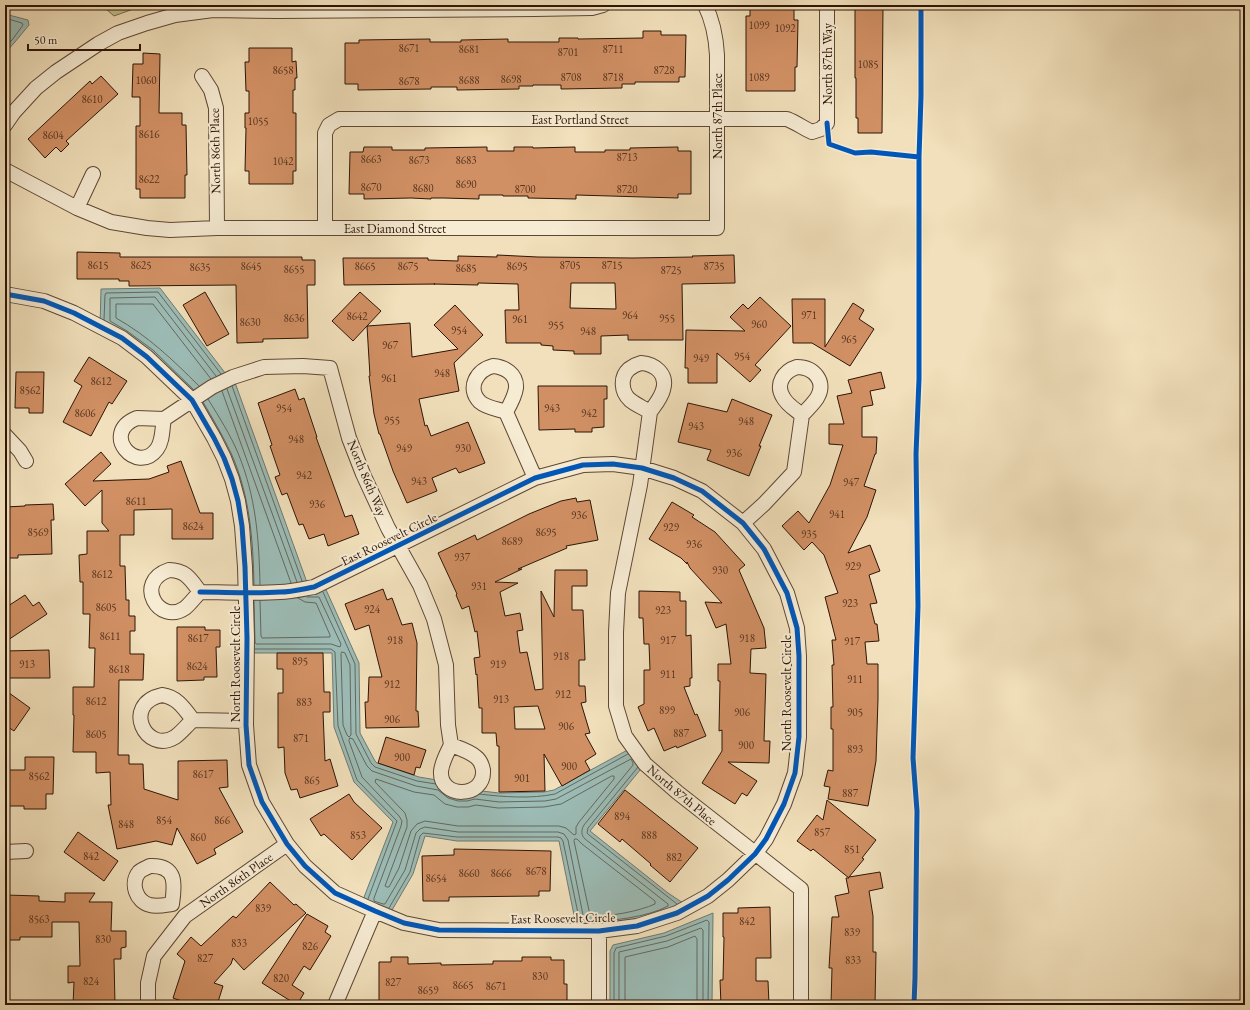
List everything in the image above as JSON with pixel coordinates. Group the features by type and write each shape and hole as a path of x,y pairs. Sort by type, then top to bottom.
{"street":[{"path":"5,125 14,112 36,88 56,72 98,44 118,33 147,22 175,15 213,10 278,11 352,7 592,8 603,5"},
{"name":"North 87th Place","path":"705,5 710,14 716,40 717,228"},
{"name":"North 87th Way","path":"827,5 827,123"},
{"name":"North 86th Place","path":"202,76 211,90 216,108 217,228"},
{"name":"East Portland Street","path":"325,228 325,133 329,125 339,119 787,119 797,122 812,132 821,129 827,123"},
{"name":"East Diamond Street","path":"5,170 77,208 111,222 170,230 217,228 717,228"},
{"path":"77,208 94,174"},
{"name":"North Roosevelt Circle","path":"5,294 44,301 74,312 122,338 147,357 192,400 224,458 238,501 242,526 247,638 246,721 249,765 262,802 287,844 305,866 335,893 375,911"},
{"name":"North 86th Way","path":"192,400 212,386 229,378 264,368 303,366 330,368 349,438 363,474 434,619 446,665 448,725 451,745"},
{"path":"164,419 192,400"},
{"path":"506,412 535,478"},
{"name":"North 87th Place","path":"650,412 642,468 618,593 616,632 616,706 625,736 645,764 677,792 801,889 801,1005"},
{"path":"743,523 764,504 794,472 802,415"},
{"path":"5,435 20,451 26,461"},
{"name":"North Roosevelt Circle","path":"535,478 583,465 613,464 642,468 674,478 702,491 743,523 764,549 787,593 797,628 799,656 799,737 794,773 784,804 766,839 755,854"},
{"name":"East Roosevelt Circle","path":"200,592 282,592 314,587 535,478"},
{"path":"193,720 246,721"},
{"name":"North 86th Place","path":"148,1005 148,983 154,956 185,916 287,844"},
{"path":"5,852 26,852"},
{"name":"East Roosevelt Circle","path":"375,911 404,923 439,930 598,931 637,926 677,913 708,896 728,880 755,854"},
{"path":"172,904 185,916"},
{"path":"335,1005 375,911"},
{"path":"598,931 599,1005"}],"green space":[{"path":"90,5 144,5 114,16 105,8"}],"water":[{"path":"5,14 28,20 29,25 5,53"},
{"path":"160,288 229,378 233,377 309,588 323,583 359,663 360,733 375,761 419,777 443,781 473,790 499,793 544,792 554,790 633,747 645,764 590,831 668,893 689,907 677,913 577,930 559,841 457,841 425,836 413,874 388,917 361,905 393,822 354,782 334,727 332,653 246,653 238,501 192,400 100,326 101,289"},
{"path":"713,913 712,1005 610,1005 610,951 613,945 664,933"}],"building":[{"path":"855,5 883,5 882,133 858,133 855,78"},
{"path":"750,6 794,6 794,20 798,20 795,91 746,91 746,16 750,16"},
{"path":"643,31 661,31 661,35 686,35 685,77 679,77 679,82 635,82 635,84 622,84 622,88 561,89 561,85 533,85 519,86 519,89 457,90 457,87 431,87 431,89 358,90 358,84 345,84 345,43 359,43 359,40 430,39 430,42 461,42 461,40 508,39 508,42 559,42 559,38 643,38"},
{"path":"249,48 292,48 292,62 296,61 297,78 295,78 295,90 293,90 293,113 296,113 296,171 293,171 293,184 249,184 249,171 245,171 245,113 249,113 249,91 246,91 245,62 249,62"},
{"path":"143,53 160,54 159,113 182,113 182,125 186,125 187,175 185,175 185,198 140,198 140,189 136,189 136,126 140,126 140,97 132,97 133,64 143,64"},
{"path":"101,76 118,94 66,141 69,144 61,152 56,147 45,158 28,139 90,81 92,84"},
{"path":"364,147 392,147 392,150 425,150 425,148 487,147 487,151 514,151 514,147 575,147 575,152 605,152 605,150 630,150 630,148 678,147 678,151 691,151 691,194 678,194 678,198 576,195 576,199 479,195 479,199 364,199 364,194 349,194 350,152 363,152"},
{"path":"77,252 120,253 120,257 302,257 302,260 315,260 315,285 307,285 308,338 263,339 263,342 237,343 236,285 129,286 129,281 119,281 119,279 77,279"},
{"path":"497,255 633,258 734,255 735,283 682,284 683,340 628,340 628,335 601,336 601,354 574,354 574,351 553,350 553,346 541,345 541,343 506,343 505,310 519,310 518,284 478,283 478,285 344,285 343,258 428,258 428,260 458,261 458,256 497,257","holes":["571,283 615,283 616,309 570,308"]},
{"path":"205,292 229,334 207,346 183,305"},
{"path":"360,292 381,311 353,341 332,321"},
{"path":"760,297 791,326 755,365 761,370 750,382 717,353 717,383 688,383 688,368 685,368 686,330 745,331 730,317 743,304 748,309"},
{"path":"792,299 825,299 825,347 853,303 864,310 859,319 874,329 850,366 812,343 793,343"},
{"path":"455,305 483,335 454,363 459,391 419,399 425,426 427,425 431,436 468,422 485,463 459,473 456,468 432,478 437,491 407,503 379,434 374,414 369,376 367,326 410,323 412,357 458,349 434,325"},
{"path":"89,357 127,381 112,404 109,402 91,436 63,422 82,386 74,381"},
{"path":"16,372 44,372 43,413 29,413 29,408 15,408"},
{"path":"881,372 885,388 870,391 873,405 862,407 862,437 877,437 876,454 864,486 876,490 867,517 848,553 870,545 880,571 869,575 877,603 870,604 875,624 877,624 879,641 865,642 867,664 878,664 876,761 868,806 828,799 830,787 824,786 828,770 833,771 833,729 831,729 831,707 833,707 832,665 834,665 832,640 836,640 825,597 838,593 824,555 812,542 804,550 782,526 798,511 809,523 830,485 843,445 829,444 829,424 844,424 837,396 852,393 848,380"},
{"path":"538,386 607,386 607,399 604,399 604,427 592,428 592,432 575,432 575,429 539,430"},
{"path":"295,389 299,400 304,398 316,437 345,517 352,515 359,534 328,546 324,534 309,539 303,524 299,525 287,493 282,495 275,477 280,475 258,403"},
{"path":"732,399 772,415 759,446 761,446 749,476 707,460 711,450 678,442 688,403 727,412"},
{"path":"101,452 111,464 93,481 149,479 169,472 167,466 181,461 200,513 213,513 213,539 172,539 172,509 134,510 134,535 120,535 120,566 125,566 126,600 129,600 129,616 135,616 135,631 130,631 130,654 144,654 143,680 119,680 118,755 129,755 129,764 143,764 144,789 178,800 178,761 227,760 228,787 219,788 243,832 214,849 216,854 197,864 177,828 172,845 156,841 117,849 108,805 111,805 110,772 96,773 96,752 73,752 73,687 94,687 95,648 89,648 90,614 83,614 83,582 80,582 79,555 87,554 87,531 109,531 102,523 102,490 85,506 65,484"},
{"path":"576,498 577,502 590,500 598,540 566,546 567,548 518,569 522,569 495,582 518,583 500,592 505,616 520,613 523,630 517,631 520,653 527,652 535,690 543,689 541,591 554,617 555,570 587,570 587,586 572,586 572,610 583,610 585,660 579,660 579,686 585,686 586,702 581,703 590,733 585,734 596,754 585,761 590,770 562,786 544,754 545,791 499,792 499,746 497,746 496,733 482,733 482,708 479,708 477,674 476,675 474,658 480,657 477,631 475,632 469,606 462,609 456,595 457,594 438,553 475,535 477,540 529,514 561,501","holes":["538,706 545,729 515,729 514,707"]},
{"path":"672,502 694,515 692,517 715,532 745,565 739,570 764,628 766,648 751,649 750,673 766,674 764,741 770,741 769,763 728,762 757,781 747,796 742,793 735,804 702,783 722,751 722,730 719,731 720,681 718,681 718,664 731,664 726,624 716,628 705,602 722,603 690,568 687,562 687,564 681,558 649,539"},
{"path":"53,504 54,520 51,520 52,554 18,555 18,558 5,558 5,507"},
{"path":"383,589 387,600 392,598 402,625 412,623 417,643 416,711 418,711 419,727 366,728 365,702 368,702 369,677 382,677 369,625 355,630 345,604"},
{"path":"639,591 680,592 680,601 686,601 686,636 691,635 692,678 690,678 690,686 684,687 695,715 697,714 706,736 677,748 676,746 664,751 654,728 648,731 638,707 644,704 644,670 650,670 649,644 644,644 643,618 639,618"},
{"path":"25,595 33,606 39,602 47,614 5,642 5,608"},
{"path":"177,627 205,627 205,630 220,630 220,647 216,647 217,677 204,677 204,680 177,681"},
{"path":"49,650 50,678 5,678 5,651"},
{"path":"277,653 323,653 324,692 330,692 330,712 323,712 325,761 330,759 338,786 300,798 297,789 291,790 285,773 284,747 278,748 278,693 283,693 283,669 277,669"},
{"path":"5,690 30,708 14,731 5,725"},
{"path":"386,737 426,750 420,768 416,767 414,775 378,763"},
{"path":"25,757 54,757 53,794 46,794 46,809 24,809 24,806 5,806 5,770 25,770"},
{"path":"625,790 698,848 670,882 622,839 620,842 598,824"},
{"path":"349,794 354,802 382,828 352,860 324,834 321,836 310,819"},
{"path":"827,800 876,840 862,858 864,859 849,877 880,872 883,888 869,891 873,916 873,952 876,952 875,1005 831,1005 832,968 829,968 832,917 839,917 835,896 849,893 846,878 849,878 813,849 811,851 797,841 817,815 823,820"},
{"path":"78,832 118,861 104,881 64,852"},
{"path":"454,849 551,851 550,891 539,891 539,896 449,897 449,901 423,901 422,856 454,855"},
{"path":"270,882 294,905 296,904 306,913 244,970 233,958 231,964 214,983 223,986 217,1005 193,1005 173,998 185,961 177,954 191,937 201,946 233,916 236,918"},
{"path":"65,893 95,893 89,902 112,902 111,931 126,931 126,947 121,948 121,959 114,959 115,1005 73,1005 74,982 68,983 68,966 80,966 79,922 52,922 52,937 20,937 20,940 5,940 5,895 39,896 39,901 65,902"},
{"path":"770,907 771,958 756,958 756,981 768,981 769,1004 721,1005 720,980 723,980 723,913 738,913 738,908"},
{"path":"307,914 328,926 325,932 331,936 310,970 304,966 292,985 304,993 297,1005 262,983"},
{"path":"391,957 408,957 408,964 441,963 441,965 493,964 493,961 522,961 522,957 551,957 551,960 564,960 564,984 567,984 567,1005 414,1005 379,1003 379,962 391,962"}],"cycle path":[{"path":"827,123 829,144 855,153 871,152 919,157 921,5"},
{"path":"914,1005 917,811 913,758 918,606 916,454 919,379 919,157"},
{"path":"5,294 44,301 74,313 122,338 147,357 192,400 214,438 232,479 238,501 242,526 245,567 247,638 246,725 249,765 262,802 287,844 305,866 335,893 404,923 439,930 599,931 637,926 677,913 708,896 728,880 755,854 766,839 784,804 795,773 799,737 799,656 797,628 787,593 764,549 743,523 702,491 674,478 642,468 613,464 583,465 535,478 314,587 288,592 270,593 250,593 240,593 200,592"}]}
